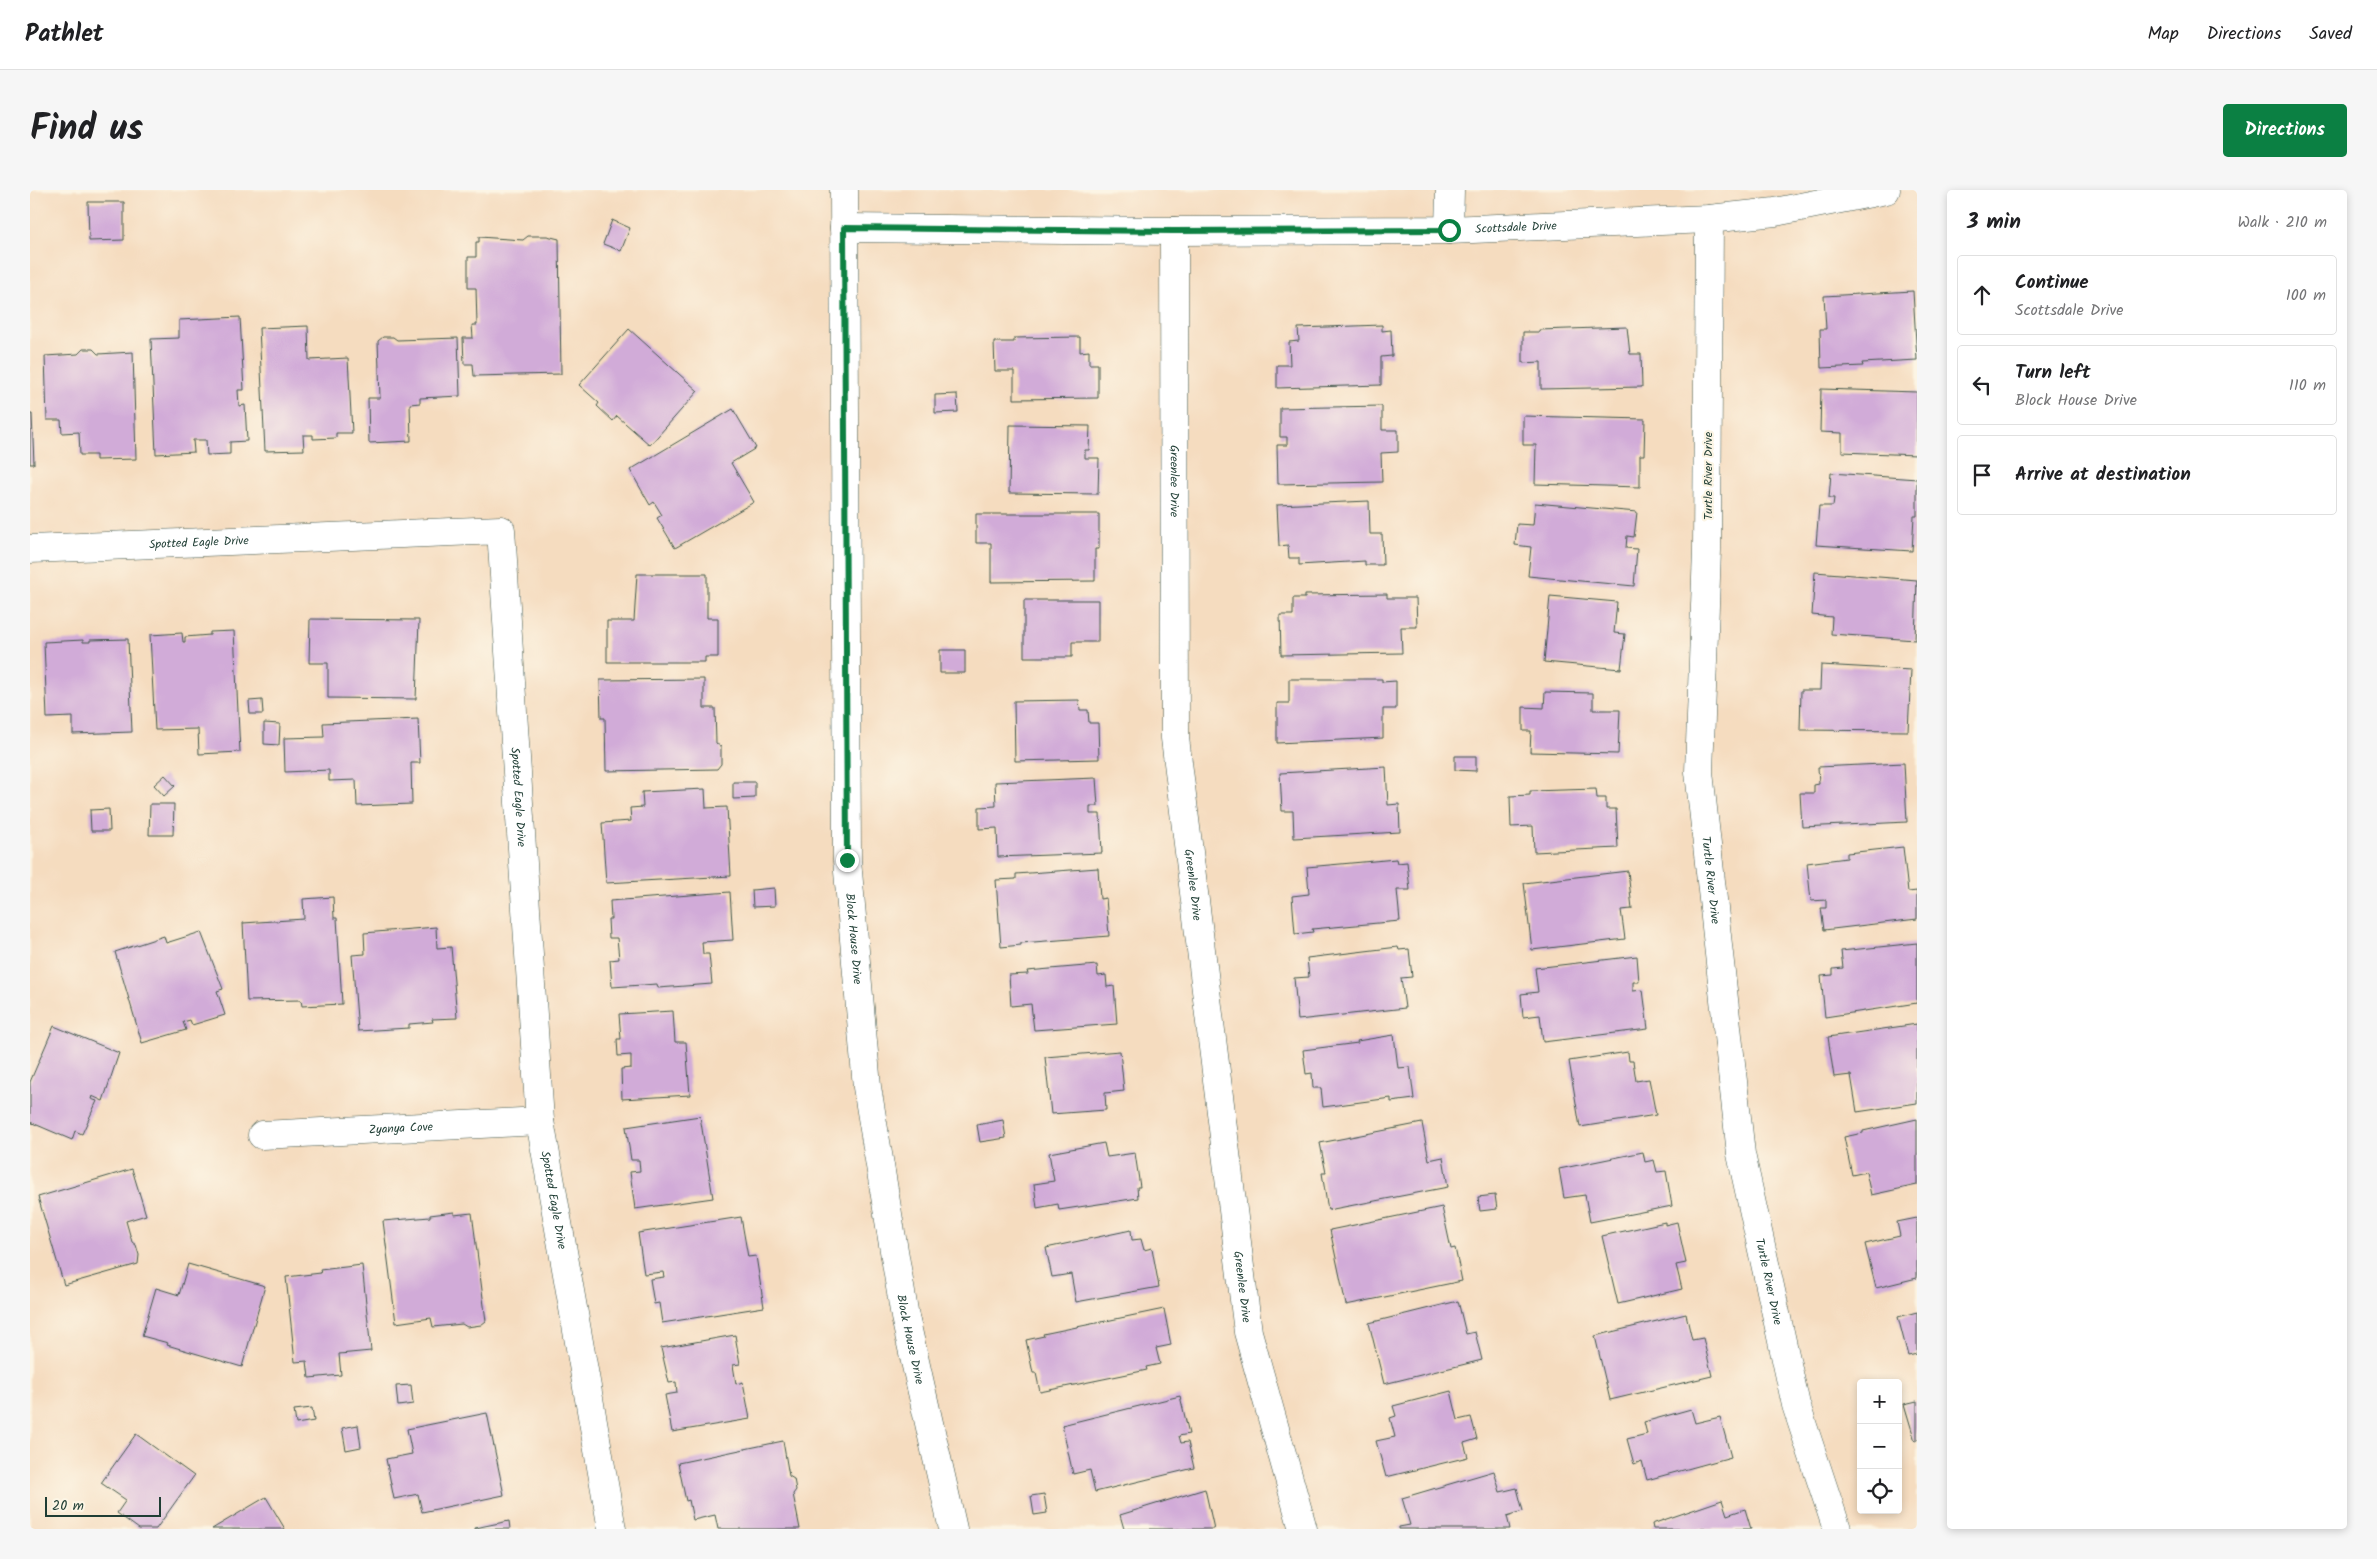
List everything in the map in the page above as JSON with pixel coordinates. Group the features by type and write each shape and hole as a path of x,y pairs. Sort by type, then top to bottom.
{"street":[{"name":"Block House Drive","path":"844,190 847,860 867,1087 905,1317 953,1529"},
{"path":"1449,230 1450,190"},
{"name":"Scottsdale Drive","path":"844,228 1174,231 1449,230 1709,219 1775,212 1886,190"},
{"name":"Turtle River Drive","path":"1709,219 1707,550 1699,772 1741,1154 1796,1405 1836,1529"},
{"name":"Greenlee Drive","path":"1174,231 1175,738 1248,1332 1303,1529"},
{"name":"Spotted Eagle Drive","path":"30,549 501,530 540,1122 612,1529"},
{"name":"Zyanya Cove","path":"262,1135 540,1122"}],"building":[{"path":"88,202 124,202 124,240 89,241"},
{"path":"612,220 630,228 621,251 603,244"},
{"path":"528,236 547,236 559,239 561,374 474,376 473,364 464,364 463,338 473,338 472,325 477,325 476,288 468,288 468,257 476,257 476,242 479,242 479,237 523,240"},
{"path":"1913,291 1917,360 1862,363 1863,366 1821,368 1820,329 1826,329 1824,296"},
{"path":"240,317 244,390 238,390 239,406 245,405 247,441 230,442 230,454 207,455 206,440 193,440 194,452 156,454 151,339 179,338 179,320"},
{"path":"1382,325 1382,331 1391,330 1392,356 1381,357 1381,385 1277,388 1277,365 1290,365 1289,342 1299,341 1298,328"},
{"path":"308,326 309,360 348,358 352,433 336,433 336,438 313,439 313,435 303,435 304,450 265,451 259,328"},
{"path":"1627,327 1630,354 1641,354 1642,387 1541,389 1541,362 1523,363 1523,332"},
{"path":"629,329 698,391 650,445 617,416 613,421 597,406 599,403 579,385"},
{"path":"383,337 393,337 397,340 458,338 460,396 420,398 420,403 410,404 411,441 369,443 368,398 380,398 378,341"},
{"path":"1080,337 1080,352 1089,351 1089,364 1098,364 1098,398 1014,399 1014,371 995,371 994,342 1014,342 1014,338"},
{"path":"83,349 93,349 98,354 133,352 136,459 96,460 96,455 80,455 79,432 62,433 61,420 47,420 45,356 78,354"},
{"path":"1821,389 1917,392 1917,455 1842,452 1842,433 1820,432"},
{"path":"957,394 958,412 935,413 935,395"},
{"path":"1382,406 1382,430 1398,430 1398,452 1381,453 1382,482 1278,484 1277,445 1287,445 1287,437 1280,437 1280,408"},
{"path":"733,409 756,448 731,463 754,502 675,548 657,518 662,515 654,502 650,505 630,470"},
{"path":"30,414 32,414 34,464 30,464"},
{"path":"1523,416 1645,419 1644,455 1640,455 1640,487 1535,484 1536,445 1523,445"},
{"path":"1010,425 1090,426 1089,450 1085,450 1085,458 1099,458 1098,494 1009,493"},
{"path":"1831,473 1917,479 1917,516 1914,516 1912,551 1816,545 1819,506 1833,506 1834,498 1829,498"},
{"path":"1369,501 1370,534 1382,534 1383,565 1365,565 1365,561 1299,565 1299,558 1289,558 1288,545 1279,546 1277,505"},
{"path":"1535,503 1637,512 1634,537 1627,536 1626,548 1637,549 1634,586 1528,576 1531,547 1515,545 1517,524 1533,525"},
{"path":"976,514 1099,514 1099,549 1095,549 1095,581 991,582 991,543 976,543"},
{"path":"1815,572 1917,580 1915,640 1831,634 1832,617 1812,615"},
{"path":"637,574 707,574 707,618 718,618 718,657 705,657 705,662 607,662 607,621 634,621"},
{"path":"1387,594 1387,598 1416,598 1417,627 1401,627 1402,653 1281,655 1280,615 1293,615 1293,598 1305,598 1305,595"},
{"path":"1550,596 1617,602 1614,633 1625,634 1621,669 1544,662"},
{"path":"1024,600 1098,600 1098,642 1072,642 1072,657 1024,657"},
{"path":"310,619 419,620 416,699 328,698 328,663 309,663"},
{"path":"234,631 240,752 199,754 198,729 155,730 150,635 182,633 183,642 185,642 185,637 210,635 210,632"},
{"path":"128,639 132,732 73,734 73,717 47,718 44,642 83,640 83,642 90,642 90,640"},
{"path":"940,650 965,650 965,673 940,673"},
{"path":"1821,665 1911,670 1908,731 1800,730 1801,690 1820,690"},
{"path":"704,679 704,708 715,708 716,743 721,747 721,764 717,769 606,771 605,718 601,718 600,680"},
{"path":"1289,679 1382,679 1382,682 1396,681 1396,709 1383,709 1383,738 1277,743 1277,703 1289,703"},
{"path":"1545,692 1593,693 1593,710 1620,710 1618,754 1530,752 1531,731 1523,731 1523,707 1544,708"},
{"path":"262,700 263,714 250,714 249,701"},
{"path":"1079,700 1080,710 1088,710 1089,723 1098,723 1099,759 1015,761 1014,701"},
{"path":"418,719 420,763 411,763 412,804 357,806 356,780 329,781 329,770 285,772 284,738 324,737 323,723"},
{"path":"264,723 280,724 279,745 264,744"},
{"path":"1455,756 1476,756 1476,771 1455,770"},
{"path":"1904,763 1907,822 1802,827 1800,793 1814,793 1814,785 1819,784 1818,767"},
{"path":"1386,767 1388,805 1399,804 1400,832 1294,838 1293,811 1282,811 1280,773"},
{"path":"165,775 175,786 164,796 154,785"},
{"path":"1096,778 1098,806 1090,806 1090,814 1100,814 1102,853 998,857 997,828 979,829 979,807 996,806 995,782"},
{"path":"733,782 755,782 755,798 733,799"},
{"path":"705,789 706,808 727,807 731,876 606,883 602,823 631,821 630,808 643,807 642,792"},
{"path":"1596,789 1597,798 1606,798 1606,809 1616,809 1618,848 1534,852 1533,826 1511,827 1510,796 1530,795 1530,791"},
{"path":"150,804 174,804 173,835 149,835"},
{"path":"109,809 110,831 91,831 90,810"},
{"path":"1903,847 1908,892 1917,891 1917,919 1824,930 1821,908 1826,908 1826,900 1811,901 1807,863 1847,858 1847,853"},
{"path":"1396,859 1397,863 1407,862 1410,890 1397,890 1400,921 1312,929 1313,932 1295,934 1292,896 1309,894 1307,867"},
{"path":"1098,868 1100,899 1106,898 1109,936 1021,943 1021,945 1001,947 996,880 1016,879 1016,874"},
{"path":"1628,871 1632,909 1621,910 1625,939 1532,950 1524,883"},
{"path":"774,888 775,906 753,907 752,890"},
{"path":"730,892 733,940 702,942 703,954 709,954 712,984 658,988 657,984 612,987 610,960 619,959 617,938 609,938 608,919 611,919 610,901"},
{"path":"333,897 334,918 337,918 342,1004 302,1006 301,1000 247,1001 243,923 304,919 303,899"},
{"path":"436,927 437,948 451,947 457,1018 432,1019 433,1022 409,1024 409,1028 358,1031 352,955 365,954 364,933"},
{"path":"201,932 223,989 217,991 225,1015 192,1025 190,1020 183,1022 186,1030 142,1043 115,952 164,936 166,943"},
{"path":"1917,943 1917,1003 1825,1017 1821,976 1833,975 1833,969 1843,968 1841,951"},
{"path":"1398,947 1399,950 1409,949 1412,977 1401,978 1405,1008 1298,1020 1294,978 1309,977 1307,958"},
{"path":"1637,956 1639,982 1633,982 1633,991 1643,990 1648,1029 1543,1042 1540,1015 1523,1017 1521,994 1538,992 1535,968"},
{"path":"1097,965 1098,976 1106,975 1107,987 1114,986 1117,1024 1034,1030 1031,1004 1011,1006 1009,975 1028,974 1027,971"},
{"path":"673,1011 675,1042 686,1042 690,1095 622,1099 621,1069 631,1068 631,1055 618,1056 617,1039 621,1039 619,1014"},
{"path":"1917,1024 1917,1103 1857,1112 1851,1075 1834,1077 1828,1037"},
{"path":"54,1026 119,1053 103,1101 92,1096 91,1099 97,1101 82,1134 75,1131 72,1140 30,1122 30,1082"},
{"path":"1394,1035 1398,1068 1410,1067 1414,1099 1391,1102 1391,1098 1323,1107 1321,1088 1313,1088 1312,1073 1306,1074 1303,1050 1358,1043 1357,1041"},
{"path":"1120,1051 1124,1091 1105,1093 1106,1110 1051,1114 1045,1057"},
{"path":"1628,1052 1629,1061 1633,1061 1636,1081 1649,1079 1656,1115 1580,1127 1569,1061"},
{"path":"700,1116 713,1198 635,1209 630,1172 640,1171 639,1160 631,1160 626,1127"},
{"path":"1917,1119 1917,1185 1871,1195 1866,1172 1852,1175 1844,1137"},
{"path":"1003,1120 1006,1138 980,1142 977,1125"},
{"path":"1422,1123 1429,1160 1443,1157 1448,1187 1328,1210 1322,1173 1326,1173 1320,1143"},
{"path":"1104,1143 1107,1157 1135,1153 1140,1187 1137,1187 1138,1198 1059,1210 1058,1204 1037,1208 1034,1184 1054,1181 1049,1153"},
{"path":"1643,1152 1645,1162 1654,1160 1657,1172 1666,1171 1672,1206 1590,1222 1585,1195 1564,1198 1559,1169"},
{"path":"132,1169 146,1215 126,1221 132,1242 136,1245 139,1255 138,1264 64,1285 38,1197"},
{"path":"1495,1195 1497,1209 1480,1211 1478,1197"},
{"path":"1442,1207 1451,1249 1455,1248 1462,1281 1346,1305 1330,1230"},
{"path":"454,1212 454,1215 472,1213 486,1321 481,1325 467,1327 462,1324 433,1327 431,1318 396,1323 383,1221 430,1217 430,1215"},
{"path":"741,1217 748,1257 756,1256 764,1307 662,1323 659,1303 654,1304 650,1279 664,1277 663,1272 644,1274 638,1233"},
{"path":"1917,1218 1917,1278 1876,1288 1865,1244 1900,1236 1897,1222"},
{"path":"1665,1222 1665,1225 1677,1222 1686,1263 1676,1265 1682,1289 1618,1304 1602,1236"},
{"path":"1131,1230 1132,1240 1141,1239 1144,1250 1152,1248 1159,1287 1076,1302 1071,1274 1052,1277 1046,1248"},
{"path":"188,1264 265,1286 242,1367 142,1336 156,1288 179,1295"},
{"path":"362,1265 371,1351 339,1354 341,1375 309,1378 307,1361 295,1362 286,1277 321,1273 320,1270"},
{"path":"1458,1301 1466,1334 1475,1332 1482,1360 1384,1384 1369,1323"},
{"path":"1164,1309 1171,1345 1156,1348 1160,1364 1146,1367 1147,1370 1040,1392 1036,1373 1033,1373 1026,1340 1044,1336 1043,1334"},
{"path":"1917,1312 1917,1354 1908,1356 1898,1317"},
{"path":"1686,1314 1692,1340 1703,1338 1712,1376 1610,1400 1595,1336"},
{"path":"735,1335 740,1364 733,1365 736,1384 743,1382 750,1419 672,1432 665,1395 677,1393 676,1382 669,1383 661,1348"},
{"path":"411,1385 413,1404 398,1406 396,1386"},
{"path":"1451,1391 1458,1420 1471,1417 1477,1439 1464,1443 1468,1457 1386,1477 1376,1441 1395,1437 1390,1418 1396,1416 1393,1406"},
{"path":"1180,1396 1189,1434 1179,1436 1181,1443 1188,1442 1194,1468 1095,1492 1090,1470 1073,1474 1062,1425"},
{"path":"1917,1401 1917,1440 1915,1441 1904,1404"},
{"path":"312,1408 314,1421 296,1424 294,1410"},
{"path":"1691,1409 1695,1423 1720,1417 1731,1457 1647,1480 1642,1461 1634,1464 1627,1439 1647,1434 1644,1422"},
{"path":"487,1413 504,1495 422,1512 418,1494 394,1499 386,1459 412,1454 407,1429"},
{"path":"358,1425 361,1447 346,1450 342,1428"},
{"path":"136,1434 194,1476 156,1529 139,1529 117,1513 126,1500 101,1483"},
{"path":"783,1441 789,1476 794,1479 796,1490 793,1494 800,1529 718,1529 715,1515 693,1520 689,1500 686,1501 678,1463"},
{"path":"1494,1471 1500,1492 1517,1488 1523,1511 1507,1516 1510,1529 1399,1529 1399,1527 1410,1525 1402,1498"},
{"path":"1205,1489 1214,1529 1124,1529 1120,1515"},
{"path":"1044,1494 1047,1513 1034,1515 1031,1496"},
{"path":"266,1497 285,1529 212,1529"},
{"path":"1722,1500 1727,1515 1745,1509 1751,1529 1653,1529 1652,1524"},
{"path":"509,1521 510,1529 475,1529 475,1528"}],"route":[{"path":"847,860 844,228 1174,231 1449,230"}]}
